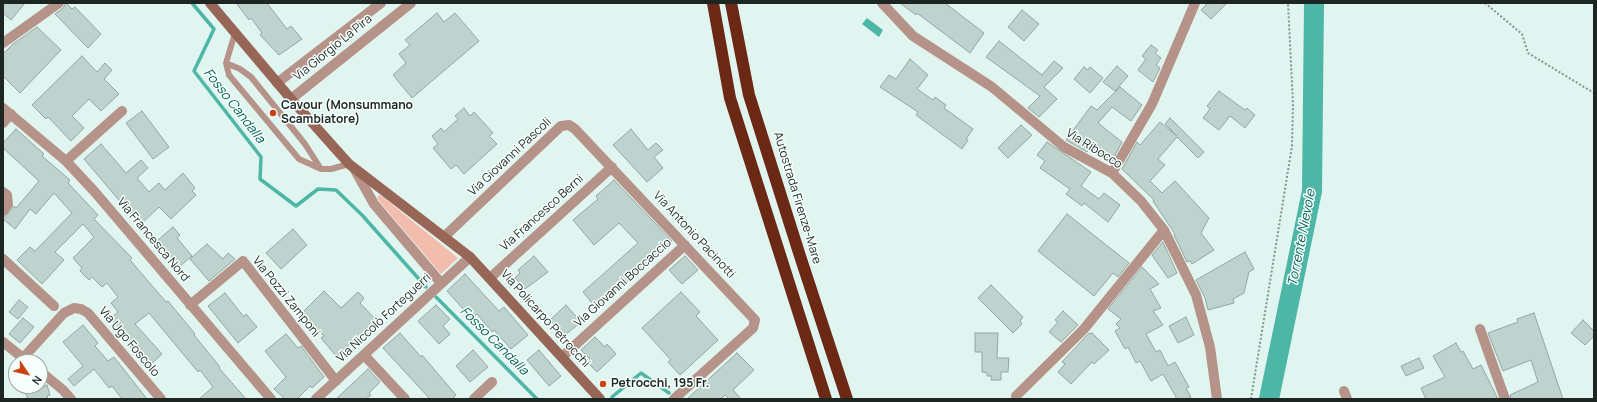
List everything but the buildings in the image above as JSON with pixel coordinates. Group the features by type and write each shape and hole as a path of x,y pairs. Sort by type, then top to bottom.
{"highway":[{"path":"713,3 730,98 826,399"},
{"name":"Autostrada Firenze-Mare","path":"731,3 749,95 847,399"}],"main road":[{"name":"Via Policarpo Petrocchi","path":"210,3 291,99 352,167 445,236 470,257 600,399"}],"street":[{"path":"4,40 59,3"},
{"name":"Via Giorgio La Pira","path":"278,83 381,3"},
{"name":"Via Giorgio La Pira","path":"291,99 411,3"},
{"name":"Via Ribocco","path":"882,3 913,36 992,87 1064,147 1112,173 1141,201 1164,230 1196,295 1210,347 1217,399"},
{"path":"1112,173 1152,104 1195,3"},
{"name":"Via Francesca Nord","path":"3,108 66,161 125,226 190,305 271,399"},
{"path":"66,161 122,111"},
{"path":"3,123 11,114"},
{"name":"Via Giovanni Pascoli","path":"445,236 561,126 569,125 575,129 612,167"},
{"path":"352,167 374,204 441,283"},
{"name":"Via Antonio Pacinotti","path":"612,167 755,322 753,328 674,399"},
{"name":"Via Francesco Berni","path":"490,278 612,167"},
{"path":"3,192 7,195 8,204 3,211"},
{"path":"1016,396 1084,329 1164,230"},
{"name":"Via Giovanni Boccaccio","path":"562,357 685,245"},
{"name":"Via Niccolò Forteguerri","path":"316,399 470,257"},
{"path":"3,259 54,306"},
{"name":"Via Pozzi Zamponi","path":"190,305 243,261 336,381"},
{"name":"Via Ugo Foscolo","path":"31,354 64,313 74,308 81,309 88,313 161,399"},
{"path":"1480,329 1505,399"},
{"path":"3,342 18,354"},
{"path":"364,355 405,399"},
{"path":"48,378 71,399"},
{"path":"474,399 492,382"}],"lane":[{"path":"235,33 226,63 229,76 299,159 321,169 352,167"},
{"path":"226,63 240,69 251,77 305,144 321,169"}],"path":[{"path":"1251,399 1292,146 1288,3"},
{"path":"1485,3 1522,34 1528,53 1594,93"}],"shaded area":[{"path":"867,18 883,30 879,37 862,24"},
{"path":"379,195 458,258 441,274 379,201 377,198"}],"waterway":[{"name":"Fosso Candalla","path":"192,3 214,29 194,71 261,157 260,179 296,206 318,189 336,190 362,215 426,287"},
{"name":"Torrente Nievole","path":"1269,399 1312,191 1314,3"},
{"name":"Fosso Candalla","path":"436,297 537,399"},
{"name":"Fosso Candalla","path":"612,397 641,373 669,393"}],"place":[{"name":"Cavour (Monsummano Scambiatore)","path":"273,113"},
{"name":"Petrocchi, 195 Fr.","path":"603,384"}]}
